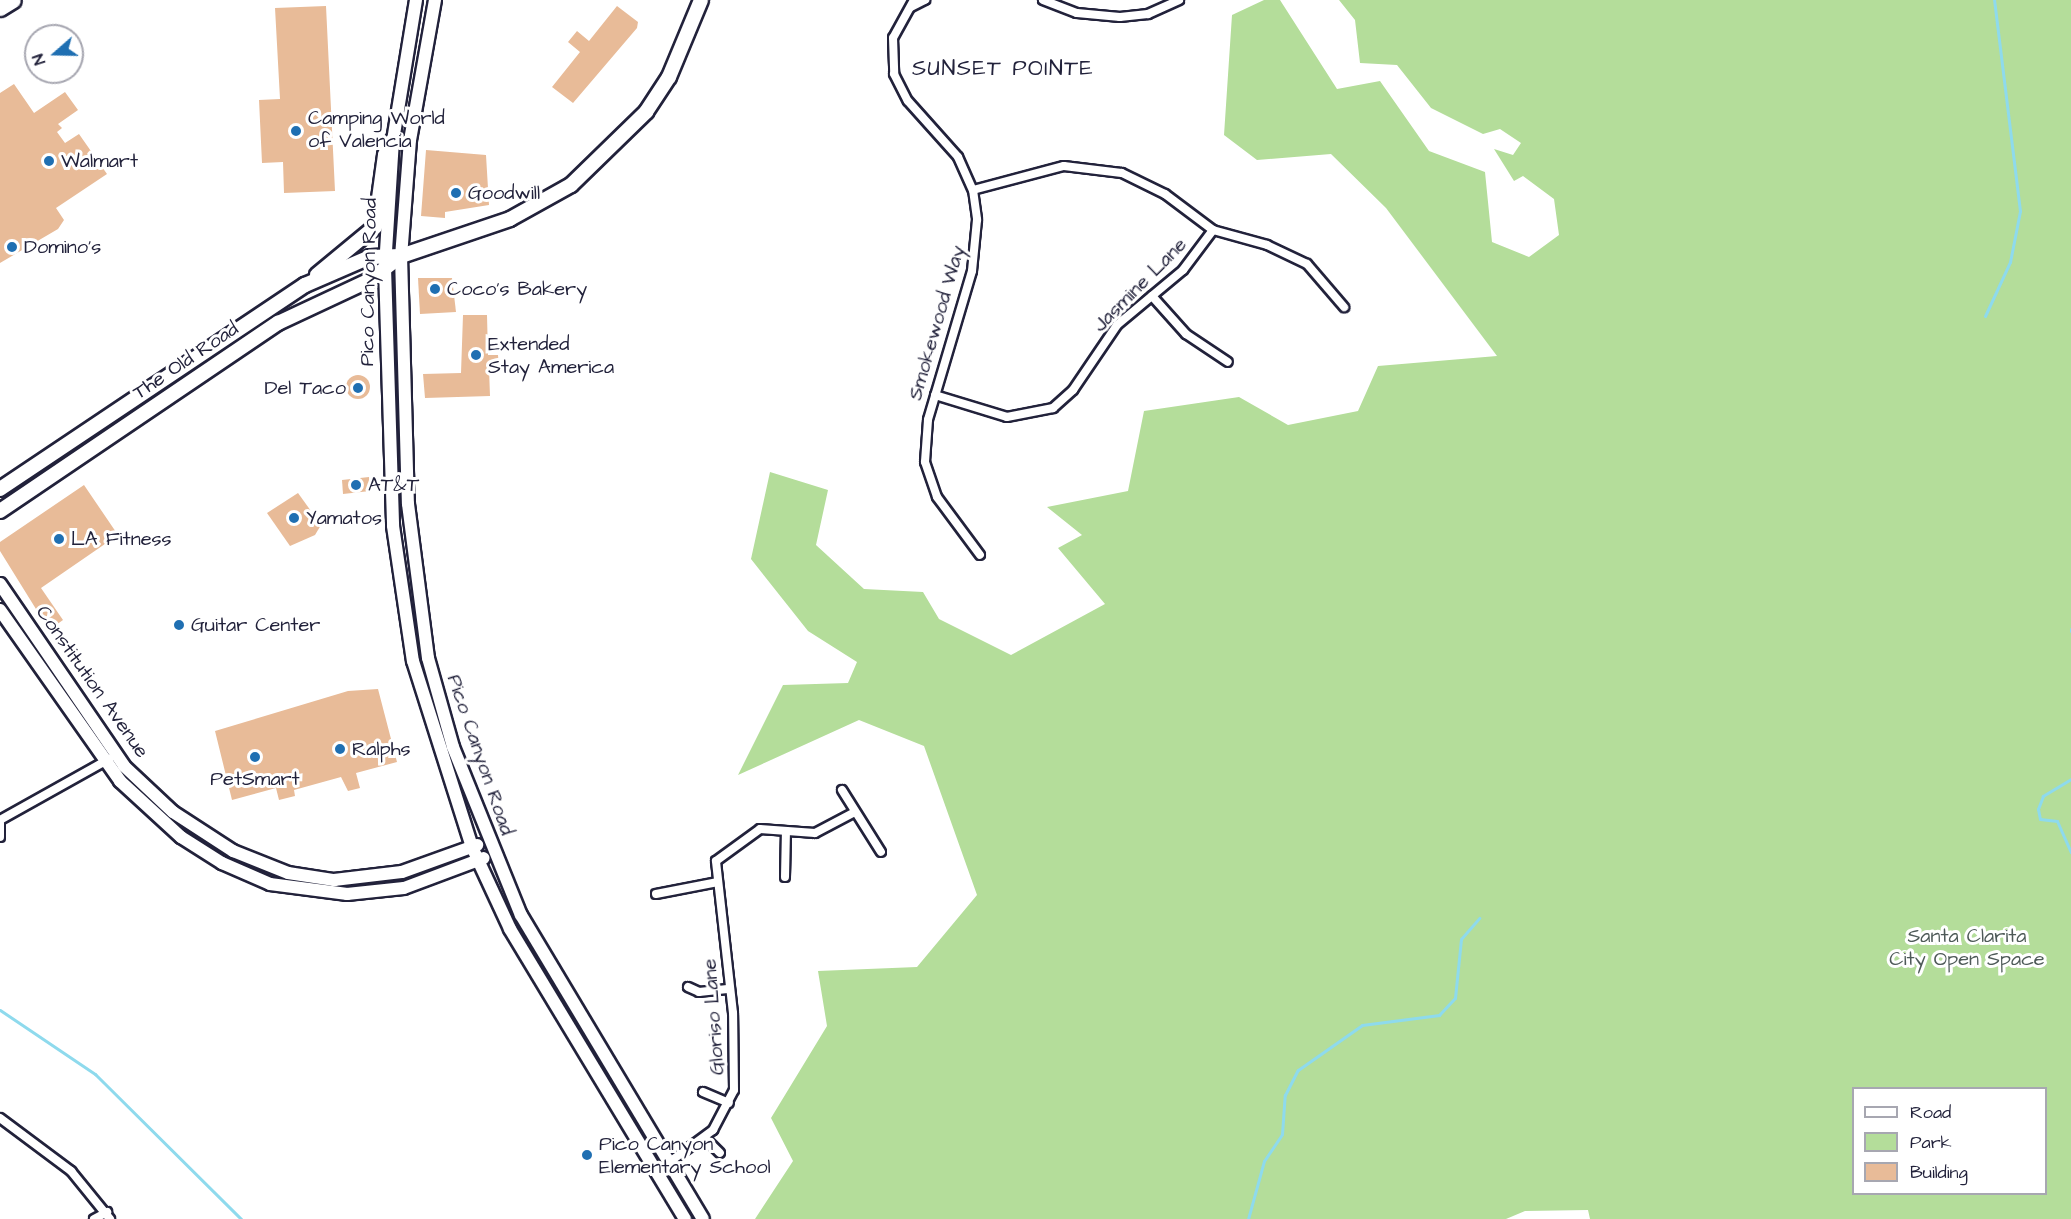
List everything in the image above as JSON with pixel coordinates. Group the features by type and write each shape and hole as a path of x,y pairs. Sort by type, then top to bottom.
{"highway":[{"path":"0,8 13,0"}],"main road":[{"name":"Pico Canyon Road","path":"416,0 393,141 385,268 390,471 402,603 437,748 478,861 526,960 685,1219"},
{"name":"Pico Canyon Road","path":"435,0 411,130 401,256 408,504 419,614 447,729 493,854 536,945 703,1219"},
{"name":"The Old Road","path":"0,511 278,322 385,268 401,256 510,219 588,172 658,94 700,0"},
{"path":"304,285 375,227 385,155 393,141"},
{"path":"386,252 401,256"},
{"name":"The Old Road","path":"0,489 304,285 386,252"},
{"name":"Constitution Avenue","path":"0,584 116,754 188,824 233,851 288,873 364,879 472,847 488,840"},
{"name":"Constitution Avenue","path":"0,610 104,762 181,837 222,863 270,884 376,893 478,861 493,854"}],"street":[{"name":"Smokewood Way","path":"925,0 912,4 894,39 898,86 946,141 973,190 977,250 924,437 927,472 937,497 980,555"},
{"path":"1043,0 1077,13 1120,17 1148,14 1179,0"},
{"path":"973,190 1051,168 1094,167 1146,182 1213,230 1275,248 1307,264 1344,307"},
{"name":"Jasmine Lane","path":"935,395 1007,417 1053,408 1077,385 1117,325 1189,264 1213,230"},
{"path":"1152,296 1186,334 1228,362"},
{"path":"0,837 0,822 116,754"},
{"path":"842,790 881,852"},
{"path":"785,877 786,831 815,833 855,812"},
{"name":"Gloriso Lane","path":"656,1172 705,1138 729,1103 736,1077 730,988 716,861 755,832 786,831"},
{"path":"656,894 718,882"},
{"path":"688,987 699,992 730,988"},
{"path":"703,1092 729,1103"},
{"path":"0,1118 71,1171 108,1216 94,1219"},
{"path":"705,1138 720,1153"}],"green space":[{"name":"Santa Clarita City Open Space","path":"1264,0 1280,0 1337,89 1380,81 1429,151 1485,172 1492,242 1529,257 1559,235 1554,199 1523,176 1514,181 1494,149 1513,155 1521,143 1500,129 1483,134 1431,108 1397,65 1360,63 1355,20 1339,0 2071,0 2071,1219 1590,1219 1588,1210 1525,1211 1506,1219 755,1219 793,1161 771,1118 827,1026 818,971 917,967 977,895 924,746 859,720 738,775 783,685 848,683 857,662 808,631 751,559 770,472 828,490 816,545 864,589 923,592 939,619 1011,655 1105,604 1058,548 1082,535 1047,507 1128,491 1144,411 1239,397 1288,425 1358,411 1378,366 1497,356 1386,208 1331,154 1257,160 1224,135 1232,15"}],"building":[{"name":"Camping World of Valencia","path":"326,6 335,191 284,193 283,162 262,163 259,100 280,99 275,8"},
{"path":"617,6 638,22 637,28 573,103 552,87 580,52 568,42 577,31 589,41"},
{"name":"Walmart","path":"14,84 34,113 65,92 78,110 58,124 62,128 57,132 65,143 79,134 107,174 56,208 64,220 58,229 0,263 0,93"},
{"name":"Goodwill","path":"426,150 486,155 489,205 445,212 445,218 421,216"},
{"name":"Coco's Bakery","path":"418,278 452,278 456,312 420,314"},
{"name":"Extended Stay America","path":"463,315 487,315 488,355 498,355 499,368 489,368 490,396 425,398 423,374 461,373"},
{"name":"Del Taco","path":"358,375 366,379 370,387 366,395 358,399 350,395 346,387 350,379"},
{"name":"AT&T","path":"369,477 370,491 343,494 342,480"},
{"name":"LA Fitness","path":"84,485 118,535 41,588 63,620 49,630 0,551 0,542"},
{"name":"Yamatos","path":"298,493 321,525 315,535 290,546 267,513"},
{"name":"Ralphs","path":"378,689 397,762 356,773 360,788 348,791 341,777 294,790 295,796 279,800 276,788 232,800 215,731 348,691"}],"waterway":[{"path":"1985,316 2010,262 2020,211 1994,0"},
{"path":"2071,779 2043,796 2038,809 2040,819 2057,821 2071,852"},
{"path":"1248,1219 1264,1161 1282,1134 1285,1095 1298,1070 1362,1025 1439,1015 1455,998 1461,939 1479,918"},
{"path":"0,1010 95,1074 241,1219"}],"place":[{"name":"Camping World of Valencia","path":"296,131"},
{"name":"Walmart","path":"49,161"},
{"name":"Goodwill","path":"456,193"},
{"name":"Domino's","path":"12,247"},
{"name":"Coco's Bakery","path":"435,289"},
{"name":"Extended Stay America","path":"476,355"},
{"name":"Del Taco","path":"358,388"},
{"name":"AT&T","path":"356,485"},
{"name":"Yamatos","path":"294,518"},
{"name":"LA Fitness","path":"59,539"},
{"name":"Guitar Center","path":"179,625"},
{"name":"Ralphs","path":"340,749"},
{"name":"PetSmart","path":"255,757"},
{"name":"Pico Canyon Elementary School","path":"587,1155"}],"district":[{"name":"SUNSET POINTE","path":"1003,69"}]}
